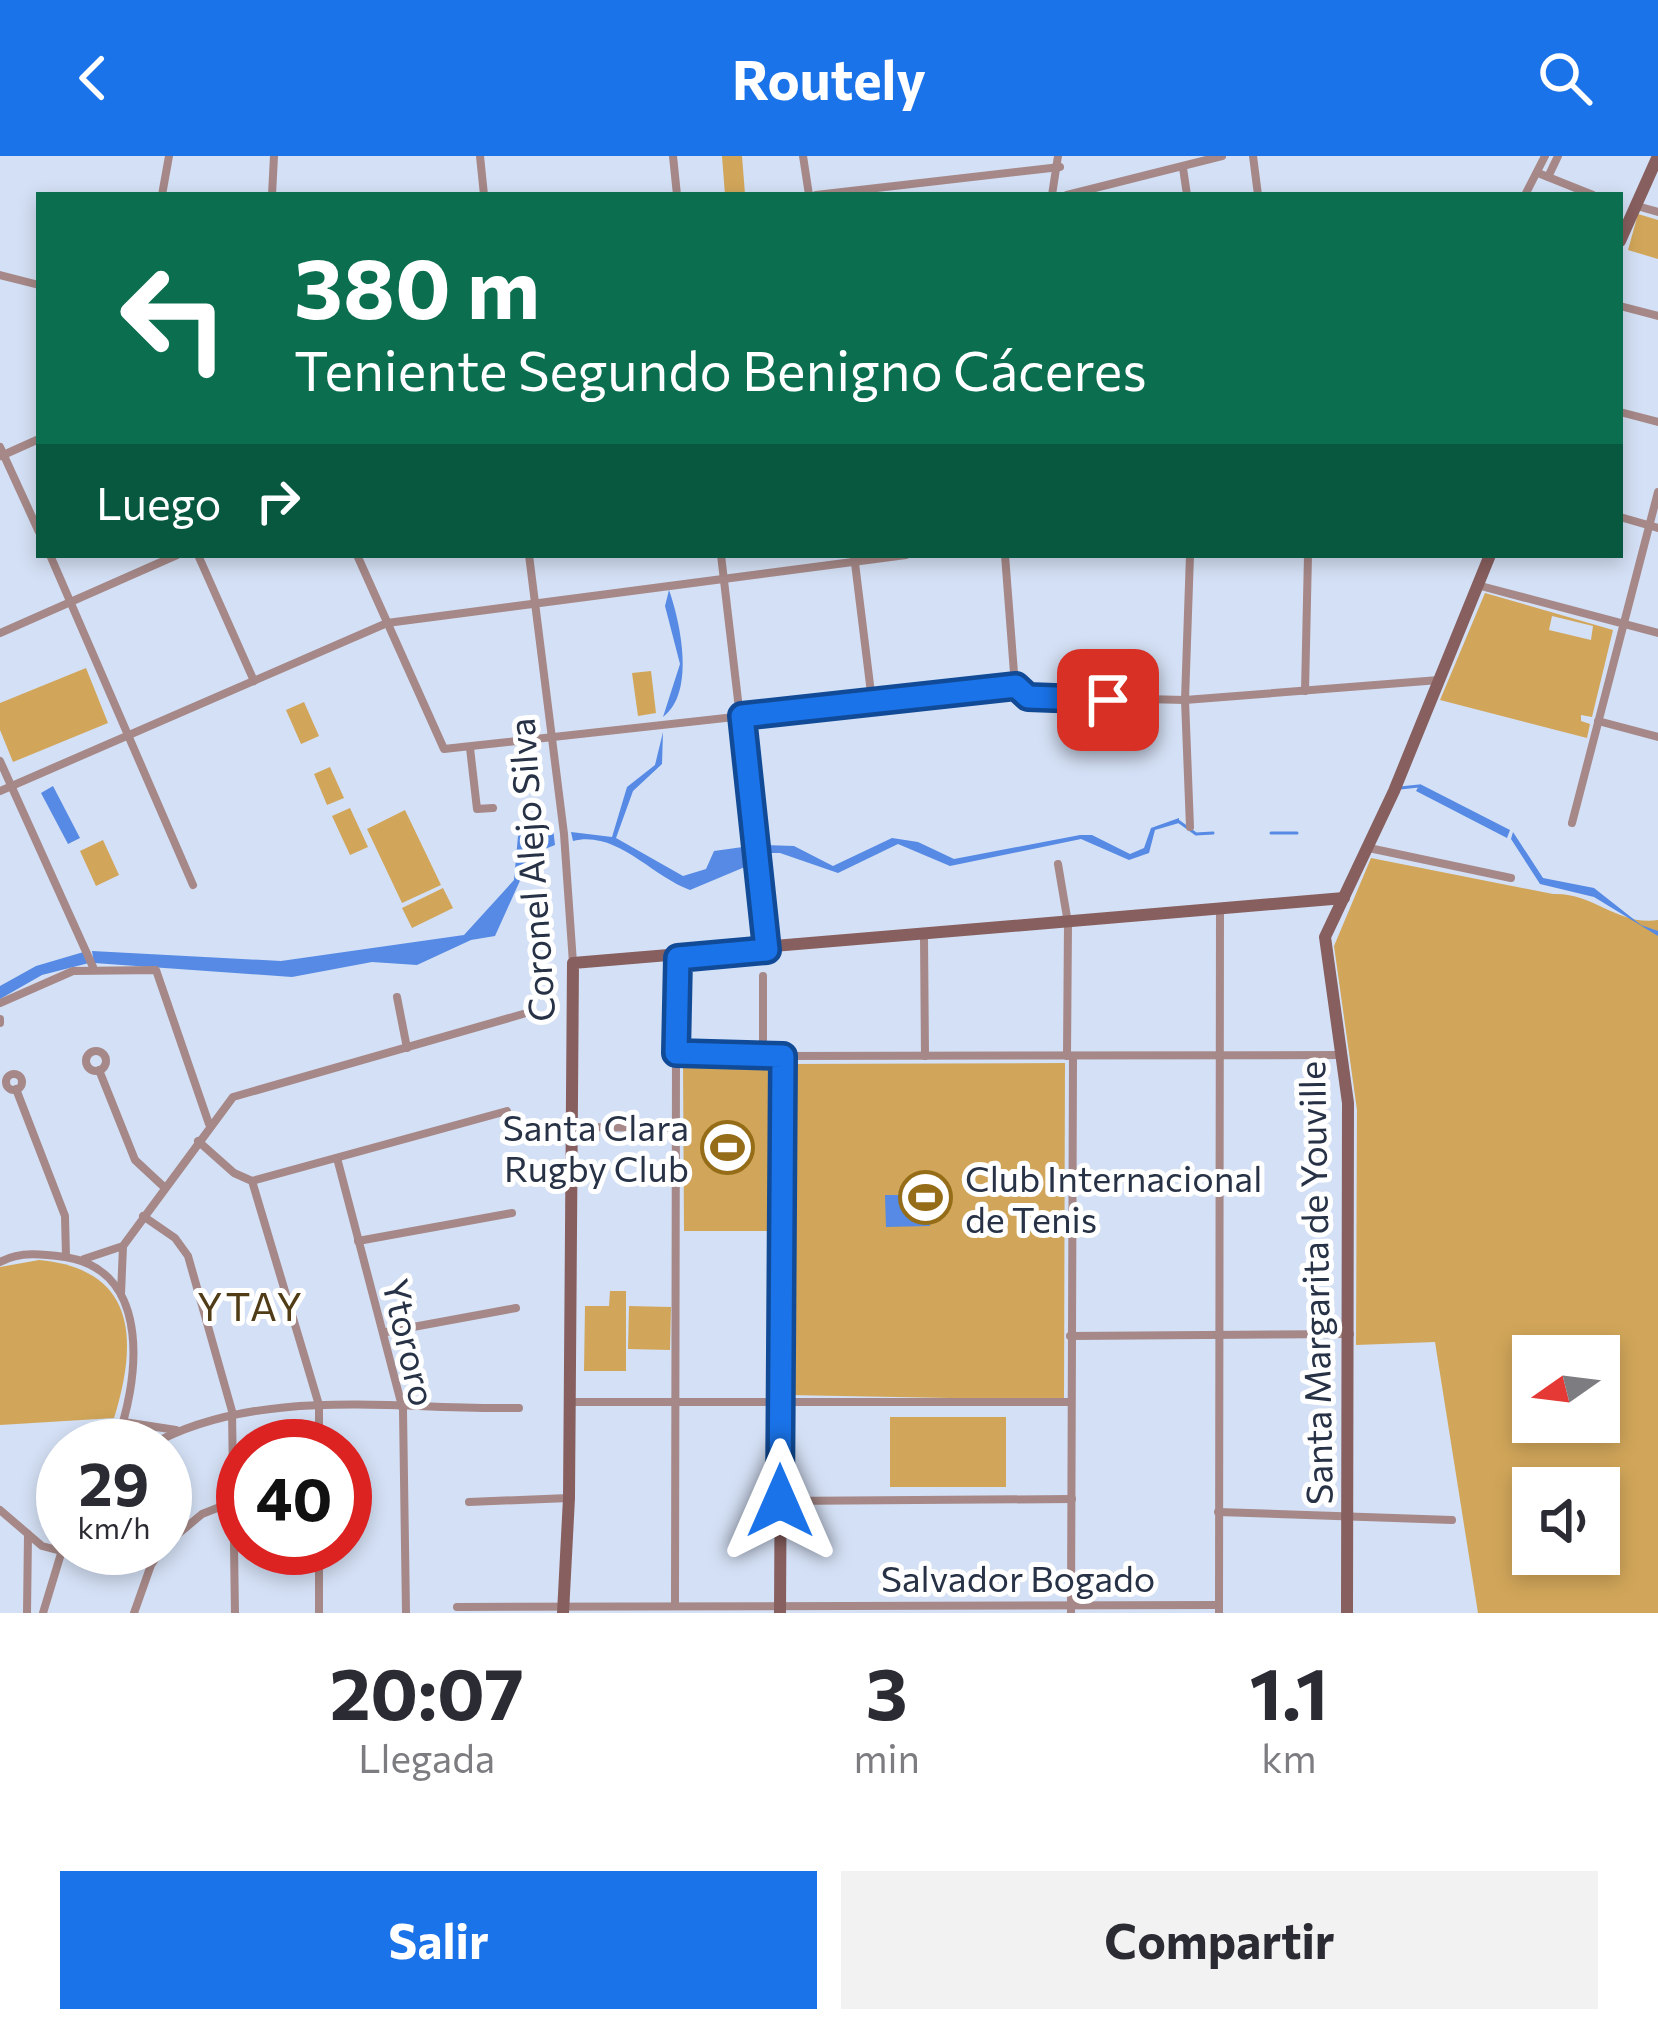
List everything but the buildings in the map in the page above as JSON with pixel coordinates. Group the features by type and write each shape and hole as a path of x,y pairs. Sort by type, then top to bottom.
{"main road":[{"path":"1629,207 1658,156"},
{"path":"1326,931 1369,848 1489,558"},
{"path":"573,963 678,958 1344,898"},
{"name":"Santa Margarita de Youville","path":"1315,900 1326,931 1348,1103 1347,1613"},
{"path":"678,958 676,1053 783,1056 780,1608"},
{"name":"Coronel Alejo Silva","path":"565,1609 573,963"}],"street":[{"path":"163,192 170,156"},
{"path":"272,192 274,156"},
{"path":"480,156 484,192"},
{"path":"673,156 677,192"},
{"path":"803,156 811,192"},
{"path":"1053,192 1058,156"},
{"path":"1080,192 1222,156"},
{"path":"1252,156 1258,192"},
{"path":"1543,175 1545,156"},
{"path":"1528,192 1558,156"},
{"path":"839,192 1060,167"},
{"path":"1183,168 1187,192"},
{"path":"1543,175 1586,192"},
{"path":"1629,207 1658,212"},
{"path":"0,275 36,284"},
{"path":"1623,307 1658,316"},
{"path":"1623,413 1658,422"},
{"path":"36,440 1,453 36,526"},
{"path":"1572,823 1623,623 1654,526 1658,492"},
{"path":"1623,518 1654,526"},
{"path":"51,558 193,885"},
{"path":"0,633 170,558"},
{"path":"199,558 254,681"},
{"path":"358,558 444,749 1016,686"},
{"name":"Coronel Alejo Silva","path":"529,558 564,839 573,963"},
{"path":"721,558 767,950"},
{"path":"0,791 387,622 854,558 872,701"},
{"path":"1005,558 1016,686 1028,697 1185,700 1440,680"},
{"path":"1190,558 1185,700 1190,827"},
{"path":"1305,692 1308,558"},
{"path":"1477,585 1658,633"},
{"path":"1598,721 1658,737"},
{"path":"470,748 477,809 493,808"},
{"path":"0,761 93,967"},
{"path":"1369,848 1510,878"},
{"path":"1058,864 1068,923 1071,1609"},
{"path":"1219,1609 1220,907"},
{"path":"924,937 925,1056"},
{"path":"0,1004 30,987 93,967 156,970 210,1126"},
{"path":"763,976 763,1056"},
{"path":"398,998 407,1048"},
{"path":"124,1419 134,1342 121,1294 123,1246 227,1102 246,1092 523,1014"},
{"path":"675,1605 676,1053"},
{"path":"783,1056 1342,1055"},
{"path":"99,1070 135,1160 164,1187"},
{"path":"16,1089 65,1216 71,1258"},
{"path":"252,1181 507,1111"},
{"path":"570,1127 675,1128"},
{"path":"198,1141 252,1181 319,1405 319,1419"},
{"name":"Ytororo","path":"337,1159 386,1331 403,1410 406,1613"},
{"path":"358,1241 512,1213"},
{"path":"143,1216 183,1246 188,1256 232,1419"},
{"path":"0,1262 27,1254 97,1258 123,1246"},
{"path":"71,1258 96,1266 121,1294"},
{"path":"386,1331 516,1308"},
{"path":"1070,1336 1350,1334"},
{"path":"569,1402 1070,1402"},
{"path":"192,1425 232,1411 319,1405 403,1410 519,1408"},
{"path":"469,1502 569,1498"},
{"path":"780,1501 1072,1499"},
{"path":"0,1510 36,1541"},
{"path":"1218,1512 1453,1520"},
{"path":"27,1613 28,1534"},
{"path":"43,1613 54,1575"},
{"path":"134,1613 147,1575"},
{"path":"235,1575 235,1613"},
{"path":"319,1575 319,1613"},
{"name":"Salvador Bogado","path":"457,1607 1219,1609"}],"shaded area":[{"path":"722,156 742,156 745,192 725,192"},
{"path":"1638,214 1658,220 1658,259 1628,250"},
{"path":"1485,593 1613,630 1592,717 1581,715 1581,721 1590,724 1587,738 1440,700","holes":["1552,616 1593,626 1591,640 1549,630"]},
{"path":"86,668 108,723 13,762 0,730 0,703"},
{"path":"651,671 656,713 638,716 632,673"},
{"path":"304,702 319,736 301,744 286,710"},
{"path":"330,767 344,798 327,805 314,774"},
{"path":"350,808 368,847 350,855 332,816"},
{"path":"405,810 441,885 402,903 367,829"},
{"path":"103,840 119,875 96,886 80,851"},
{"path":"1371,858 1568,895 1630,918 1658,920 1658,1613 1478,1613 1435,1342 1356,1345 1357,1110 1334,946"},
{"path":"443,888 453,908 412,928 402,908"},
{"name":"Santa Clara Rugby Club","path":"774,1062 772,1231 684,1231 683,1063"},
{"name":"Club Internacional de Tenis","path":"1065,1063 1064,1400 787,1395 791,1064"},
{"path":"39,1260 71,1266 95,1278 112,1294 127,1337 114,1418 36,1419 36,1423 0,1425 0,1267"},
{"path":"610,1291 626,1291 626,1371 584,1371 585,1306 609,1306"},
{"path":"629,1306 671,1307 670,1350 628,1349"},
{"path":"890,1417 1006,1417 1006,1487 890,1487"}],"water":[{"path":"669,590 680,636 682,673 680,691 663,717 680,664 665,606"},
{"path":"663,732 662,764 633,791 616,838 683,876 706,869 714,851 750,846 752,864 690,890 619,848 589,839 573,841 571,832 612,837 627,787 655,765"},
{"path":"1420,784 1510,830 1507,838 1416,791"},
{"path":"53,786 80,838 68,844 41,793"},
{"path":"1179,818 1179,823 1155,830 1149,853 1129,860 1081,839 950,866 898,844 838,873 780,853 765,853 765,845 794,846 833,866 892,838 918,842 954,859 1092,835 1130,854 1144,848 1151,828"},
{"path":"553,828 555,845 532,854 495,936 471,940 417,965 372,962 292,977 94,963 92,951 281,961 464,935 514,880 518,836"},
{"path":"1513,832 1543,878 1594,888 1641,925 1658,931 1658,936 1594,897 1540,884 1511,839"},
{"path":"87,951 89,963 42,975 0,999 0,986 36,966"},
{"path":"885,1195 908,1195 909,1206 929,1206 930,1226 886,1227"}],"waterway":[{"path":"1400,788 1419,786"},
{"path":"1178,821 1196,834 1213,833"},
{"path":"1271,833 1297,833"}],"place":[{"name":"Santa Clara Rugby Club","path":"728,1147"},
{"name":"Club Internacional de Tenis","path":"926,1198"}],"district":[{"name":"YTAY","path":"251,1305"}],"route":[{"path":"780,1501 783,1056 676,1053 678,958 767,950 742,716 1016,686 1028,697 1108,700"}]}
